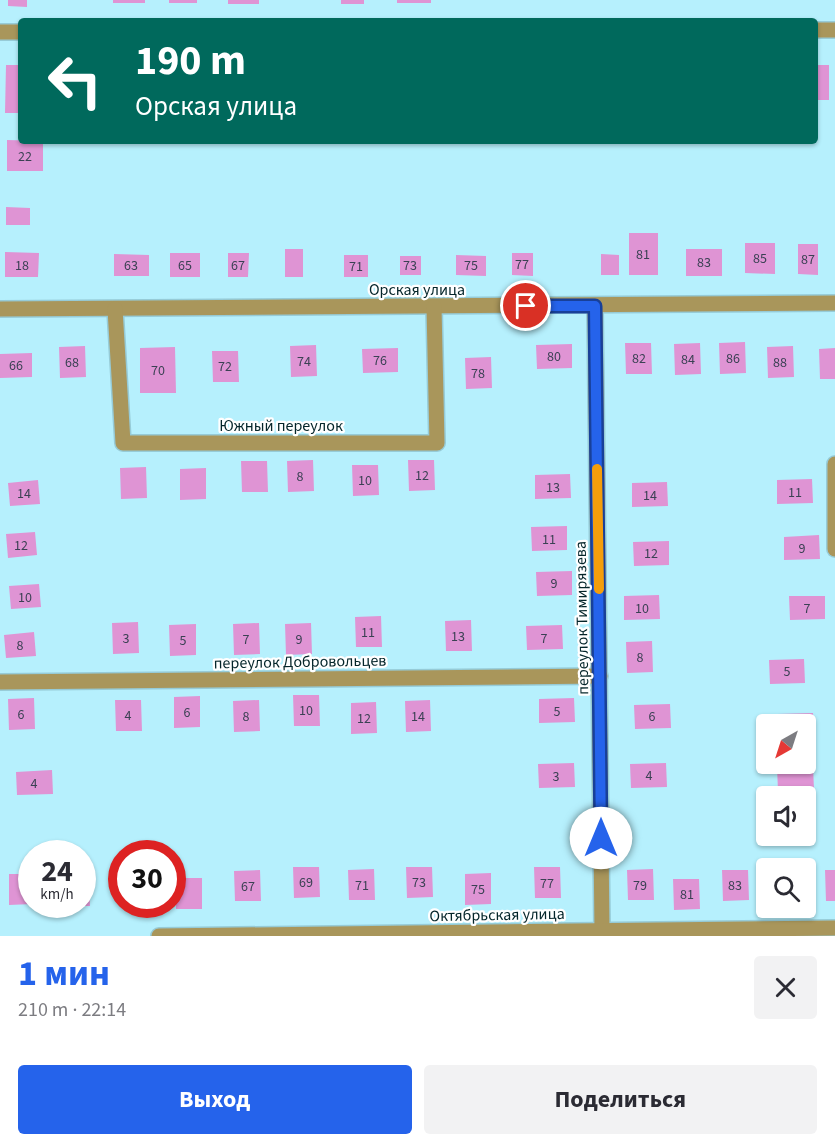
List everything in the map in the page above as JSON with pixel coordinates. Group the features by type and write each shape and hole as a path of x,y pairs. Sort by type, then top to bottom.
{"street":[{"path":"818,30 835,30"},
{"path":"0,33 18,32"},
{"name":"Орская улица","path":"0,309 835,303"},
{"name":"переулок Тимирязева","path":"595,306 602,931"},
{"name":"Южный переулок","path":"115,309 123,443 437,443 434,307"},
{"path":"835,464 835,549"},
{"name":"переулок Добровольцев","path":"0,682 600,676"},
{"name":"Октябрьская улица","path":"159,936 835,928"}],"building":[{"path":"8,0 27,0 27,7 8,6"},
{"path":"113,0 145,0 145,3 113,3"},
{"path":"169,0 197,0 197,3 169,3"},
{"path":"228,0 259,0 259,4 228,4"},
{"path":"341,0 364,0 364,4 341,4"},
{"path":"397,0 431,0 431,3 397,3"},
{"path":"6,65 18,65 18,113 5,113"},
{"path":"818,65 829,65 829,100 818,100"},
{"path":"7,140 18,140 18,144 43,144 43,171 7,171"},
{"path":"6,207 30,208 30,225 6,225"},
{"path":"629,233 658,233 658,275 629,275"},
{"path":"745,243 775,243 775,274 745,273"},
{"path":"798,244 818,244 818,275 798,274"},
{"path":"285,249 303,249 303,277 285,277"},
{"path":"686,249 722,249 722,276 686,276"},
{"path":"5,252 39,253 38,277 5,277"},
{"path":"170,253 200,253 200,277 170,277"},
{"path":"228,253 249,253 248,277 228,277"},
{"path":"512,253 533,253 533,276 512,275"},
{"path":"114,254 149,255 149,276 114,276"},
{"path":"601,254 619,255 619,275 601,275"},
{"path":"344,255 368,255 368,277 344,277"},
{"path":"456,255 486,256 486,276 456,275"},
{"path":"400,256 421,256 421,275 400,275"},
{"path":"745,342 746,373 720,374 719,343"},
{"path":"625,343 651,343 652,374 626,374"},
{"path":"700,343 701,374 675,375 674,344"},
{"path":"572,344 572,368 537,369 536,345"},
{"path":"316,345 317,376 291,377 290,346"},
{"path":"85,346 86,377 60,378 59,347"},
{"path":"793,346 794,377 768,378 767,347"},
{"path":"175,347 176,393 140,393 140,348"},
{"path":"398,348 398,372 363,373 362,349"},
{"path":"835,348 835,379 820,379 819,349"},
{"path":"212,351 238,351 239,382 213,382"},
{"path":"32,353 32,377 0,378 0,354"},
{"path":"491,357 492,388 466,389 465,358"},
{"path":"313,460 314,491 288,492 287,461"},
{"path":"408,460 434,460 435,490 409,491"},
{"path":"241,461 267,461 268,492 242,492"},
{"path":"352,465 378,465 379,495 353,496"},
{"path":"146,467 147,498 121,499 120,468"},
{"path":"206,468 206,499 180,500 180,469"},
{"path":"570,474 571,498 535,499 535,475"},
{"path":"812,479 813,503 777,504 777,480"},
{"path":"38,480 40,504 10,506 8,483"},
{"path":"667,482 668,506 632,507 632,483"},
{"path":"567,526 567,550 532,551 531,527"},
{"path":"35,532 37,555 8,558 6,534"},
{"path":"819,535 820,559 784,560 784,537"},
{"path":"669,541 669,565 634,566 633,542"},
{"path":"572,571 572,595 537,596 536,572"},
{"path":"39,584 41,607 11,609 9,586"},
{"path":"659,595 660,619 624,620 624,596"},
{"path":"789,596 825,596 825,619 790,620"},
{"path":"381,616 382,647 356,647 355,617"},
{"path":"471,620 472,651 446,651 445,621"},
{"path":"138,622 139,653 113,654 112,623"},
{"path":"259,623 260,654 234,655 233,624"},
{"path":"311,623 312,654 286,655 285,624"},
{"path":"196,624 196,655 170,656 169,625"},
{"path":"562,625 563,649 527,650 526,626"},
{"path":"34,632 36,656 6,658 4,635"},
{"path":"652,641 653,672 627,673 626,642"},
{"path":"804,659 805,683 770,684 769,660"},
{"path":"293,695 319,695 320,726 294,726"},
{"path":"200,696 200,727 174,728 174,697"},
{"path":"34,698 35,729 9,730 8,699"},
{"path":"574,698 575,722 539,723 539,699"},
{"path":"115,700 141,700 142,731 116,731"},
{"path":"259,700 260,731 234,732 233,701"},
{"path":"430,700 431,731 406,732 405,701"},
{"path":"376,702 377,733 351,734 351,703"},
{"path":"670,704 671,728 635,729 634,705"},
{"path":"574,763 575,787 539,788 538,764"},
{"path":"666,763 667,787 631,788 630,764"},
{"path":"52,770 53,794 17,795 16,772"},
{"path":"777,774 813,774 814,786 778,786"},
{"path":"293,867 319,867 320,897 294,898"},
{"path":"406,867 432,867 433,897 407,898"},
{"path":"534,867 560,867 561,898 535,898"},
{"path":"374,869 375,900 349,900 348,870"},
{"path":"653,869 654,900 628,900 627,870"},
{"path":"260,870 261,901 235,901 234,871"},
{"path":"722,870 748,870 749,900 723,901"},
{"path":"825,870 835,870 835,901 826,901"},
{"path":"491,873 491,904 465,905 465,874"},
{"path":"9,874 18,874 18,905 9,905"},
{"path":"186,878 202,878 202,909 186,909"},
{"path":"673,879 699,879 700,909 674,910"}],"slow traffic":[{"path":"597,469 599,589"}],"route":[{"path":"526,306 595,306 601,838"}]}
